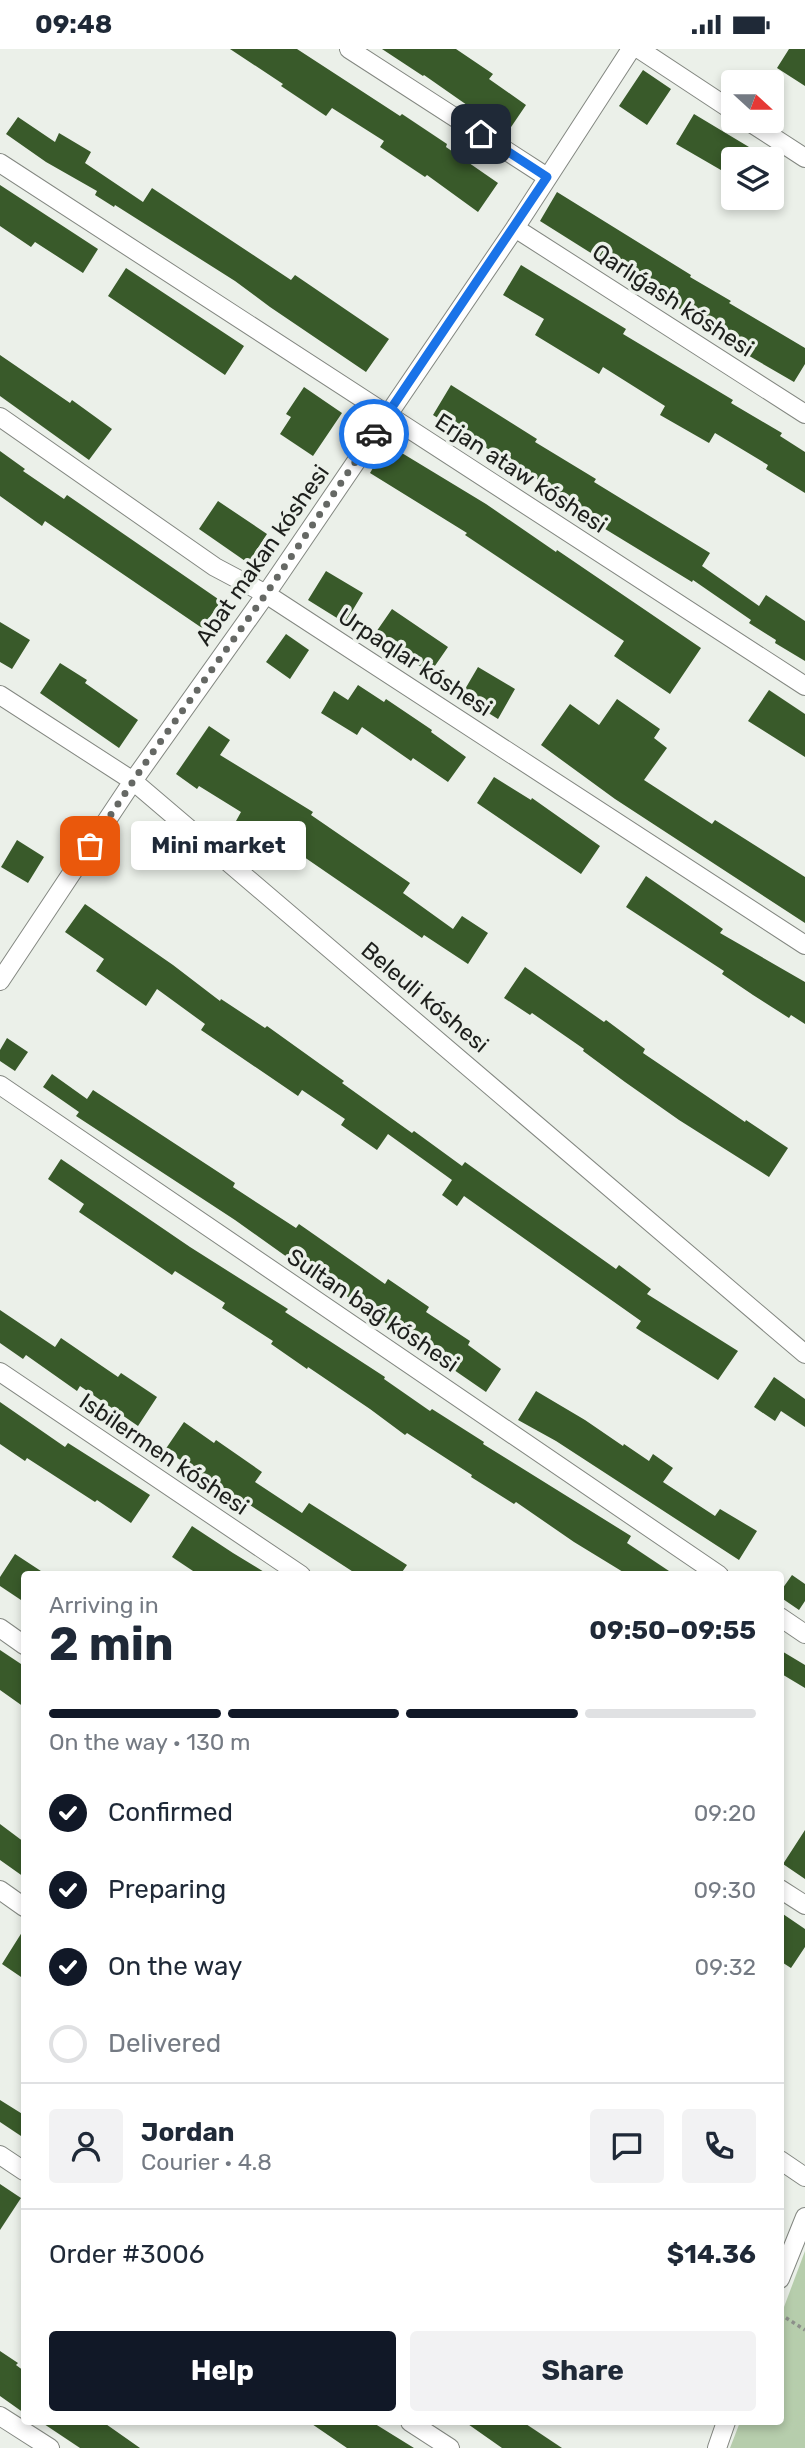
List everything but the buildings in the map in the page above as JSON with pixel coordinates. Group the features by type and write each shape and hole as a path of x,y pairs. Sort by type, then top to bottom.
{"street":[{"path":"349,49 547,177"},
{"name":"Abat makan kóshesi","path":"0,981 133,781 266,594 515,228 631,49"},
{"path":"639,49 721,103"},
{"path":"766,133 805,158"},
{"name":"Erjan ataw kóshesi","path":"0,163 805,686"},
{"name":"Qarlıǵash kóshesi","path":"515,228 805,414"},
{"name":"Urpaqlar kóshesi","path":"0,417 215,567 266,594 805,945"},
{"name":"Beleuli kóshesi","path":"0,695 133,781 805,1354"},
{"name":"Sultan baǵ kóshesi","path":"0,1084 713,1571"},
{"name":"Isbilermen kóshesi","path":"0,1373 295,1571"},
{"path":"784,1620 805,1634"},
{"path":"0,1628 21,1643"},
{"path":"0,1890 21,1904"},
{"path":"784,1892 805,1905"},
{"path":"0,2155 21,2169"},
{"path":"784,2163 805,2177"},
{"path":"784,2269 805,2217"},
{"path":"0,2416 50,2448"},
{"path":"415,2425 450,2448"},
{"path":"717,2448 725,2425"}],"path":[{"path":"784,2317 805,2330"}],"green space":[{"path":"805,2251 805,2448 730,2448 739,2425 784,2425 784,2307"}],"way so far":[{"path":"90,846 374,434"}],"place":[{"name":"Mini market","path":"90,846"}],"route":[{"path":"374,434 547,177 481,134"}]}
